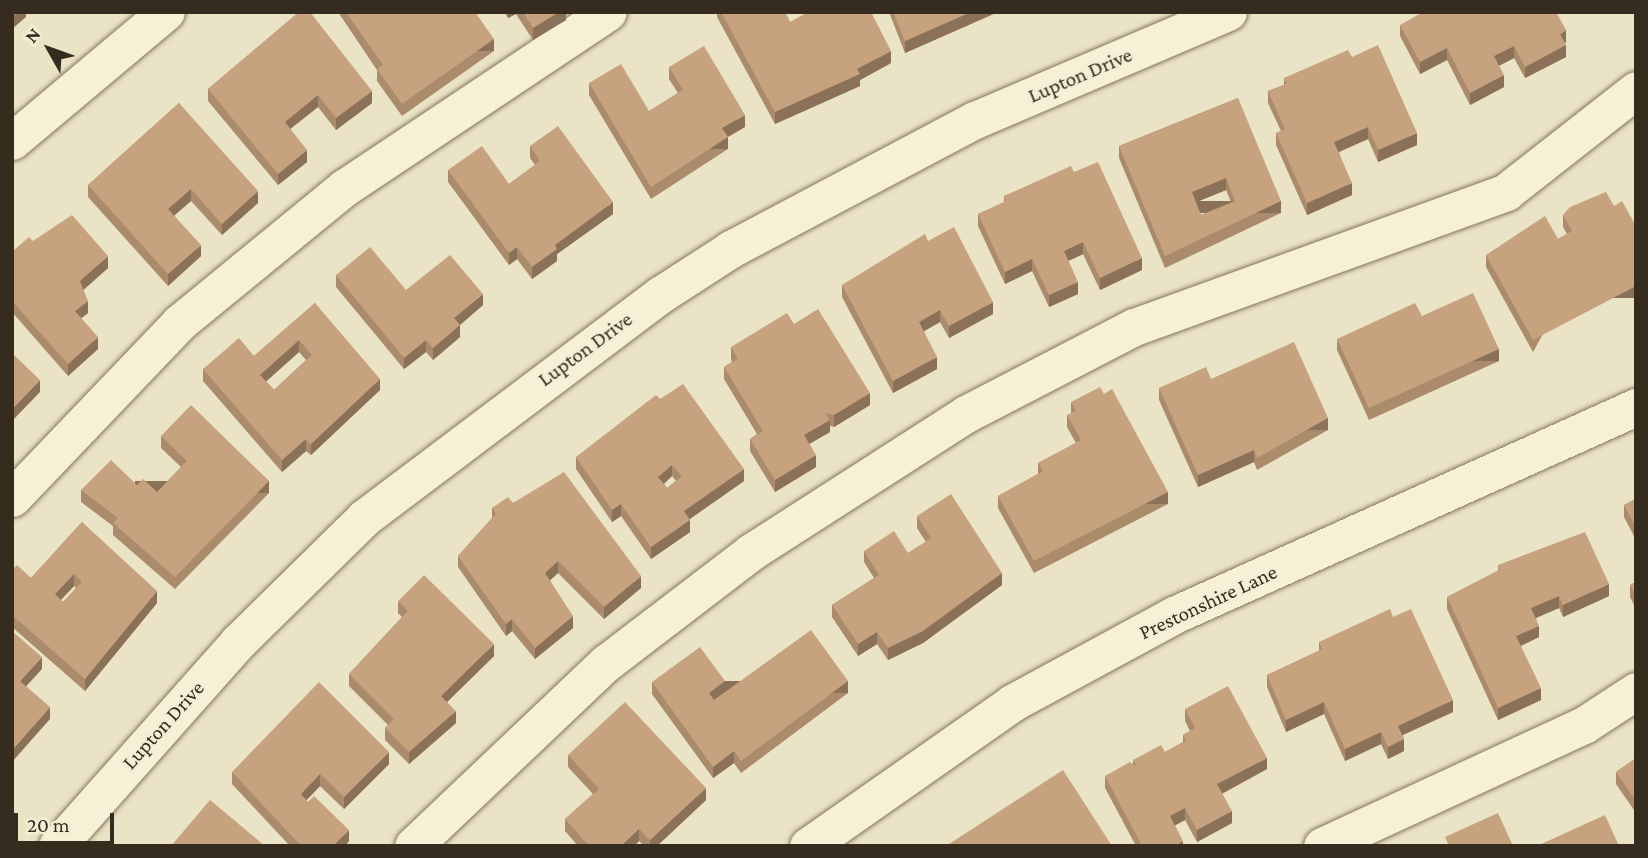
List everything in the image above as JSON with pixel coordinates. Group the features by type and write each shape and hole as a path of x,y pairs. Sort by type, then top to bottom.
{"street":[{"path":"12,141 166,12"},
{"path":"12,498 178,323 303,222 608,12"},
{"name":"Lupton Drive","path":"57,846 238,642 364,518 660,295 731,249 975,120 1228,12"},
{"path":"413,846 606,663 751,552 966,414 1134,327 1506,192 1636,90"},
{"name":"Prestonshire Lane","path":"808,846 1012,703 1174,615 1636,407"},
{"path":"1321,846 1584,725 1636,691"}],"building":[{"path":"299,12 310,12 372,91 336,118 318,95 285,122 307,150 278,174 208,89"},
{"path":"346,12 475,12 494,39 402,104 377,69 383,65"},
{"path":"523,12 559,12 533,28"},
{"path":"721,12 785,12 790,22 808,12 871,12 891,51 857,69 860,74 775,112"},
{"path":"893,12 971,12 905,41"},
{"path":"1423,12 1556,12 1566,30 1560,34 1566,45 1525,67 1514,46 1494,56 1504,75 1470,93 1447,48 1420,62 1400,25"},
{"path":"1378,45 1417,133 1378,150 1368,127 1334,142 1352,183 1307,203 1276,133 1285,129 1268,91 1286,84 1284,78 1348,50 1352,57"},
{"path":"704,46 745,115 722,128 728,137 651,187 589,83 621,64 649,111 683,90 669,67"},
{"path":"1238,98 1281,201 1165,256 1119,146","holes":["1226,178 1235,201 1201,215 1192,192"]},
{"path":"179,103 258,191 222,224 191,189 168,209 201,245 168,274 88,185"},
{"path":"558,126 613,202 555,245 557,249 532,267 517,247 509,253 448,170 482,146 509,184 540,161 530,146"},
{"path":"1098,162 1142,258 1100,278 1083,242 1064,251 1078,282 1049,295 1032,259 1005,272 978,214 1006,201 1004,196 1071,166 1074,172"},
{"path":"1606,192 1614,206 1622,201 1636,226 1636,286 1533,340 1486,255 1545,216 1558,239 1572,231 1563,215 1570,207"},
{"path":"72,215 108,256 80,281 88,301 75,311 98,337 68,364 12,301 12,252 29,237 33,241"},
{"path":"954,227 993,302 949,326 940,310 919,322 937,357 893,381 842,285 925,234 928,241"},
{"path":"370,247 406,290 450,255 483,294 454,318 460,325 433,348 426,340 404,358 336,275"},
{"path":"1473,293 1499,349 1369,408 1337,339 1415,303 1422,316"},
{"path":"315,303 380,379 311,444 306,439 282,460 203,369 239,338 254,356","holes":["299,340 312,355 274,390 260,375"]},
{"path":"818,309 870,393 834,415 825,413 830,420 804,435 816,455 775,480 750,439 763,431 724,367 738,359 731,347 787,313 794,324"},
{"path":"1294,342 1328,418 1257,458 1254,450 1198,475 1159,388 1206,367 1211,379"},
{"path":"12,353 40,380 12,409"},
{"path":"683,384 744,469 684,511 690,520 651,547 621,504 612,510 576,457 656,395 660,399","holes":["672,465 682,476 667,488 658,477"]},
{"path":"1100,387 1104,394 1112,389 1168,492 1034,561 998,496 1043,471 1038,463 1081,440 1067,415 1076,411 1071,402"},
{"path":"191,405 269,481 175,577 113,523 118,518 81,490 111,460 137,485 143,479 157,492 187,461 161,436"},
{"path":"564,472 641,576 604,607 558,561 545,573 573,616 535,648 512,619 506,624 458,556 496,514 492,508 508,497 513,503"},
{"path":"951,494 1002,573 923,631 888,648 877,632 858,644 832,605 879,575 864,551 894,531 908,553 931,538 917,516"},
{"path":"1636,499 1636,528 1624,505"},
{"path":"82,522 157,591 85,679 12,615 12,570 17,565 31,578","holes":["74,574 82,582 63,602 55,594"]},
{"path":"1585,532 1609,584 1563,605 1559,596 1531,608 1539,626 1516,636 1541,688 1498,708 1447,597 1499,570 1498,565"},
{"path":"424,575 494,644 441,696 456,711 409,752 385,728 394,719 349,674 408,611 398,601"},
{"path":"1636,582 1636,597 1630,585"},
{"path":"1390,609 1393,617 1411,609 1453,700 1398,726 1404,739 1388,747 1381,732 1345,749 1324,702 1286,720 1267,675 1322,649 1319,642"},
{"path":"811,630 848,681 741,761 734,751 713,767 652,682 700,647 725,681 709,693 714,700"},
{"path":"12,631 42,657 20,681 50,707 12,750"},
{"path":"319,682 389,752 344,797 320,774 301,794 308,802 314,796 349,830 333,846 301,846 232,772"},
{"path":"1228,686 1267,758 1217,784 1232,811 1197,830 1185,808 1170,816 1183,841 1175,846 1142,846 1105,776 1130,762 1137,767 1133,760 1161,745 1165,752 1186,741 1183,735 1195,728 1185,709"},
{"path":"625,702 706,788 650,840 639,829 621,846 589,846 565,819 599,789 568,755"},
{"path":"1636,758 1636,801 1616,772"},
{"path":"1063,770 1112,846 946,846"},
{"path":"210,800 265,846 171,846"},
{"path":"1498,813 1513,846 1449,846 1445,837"},
{"path":"1605,815 1619,846 1537,846"}]}
